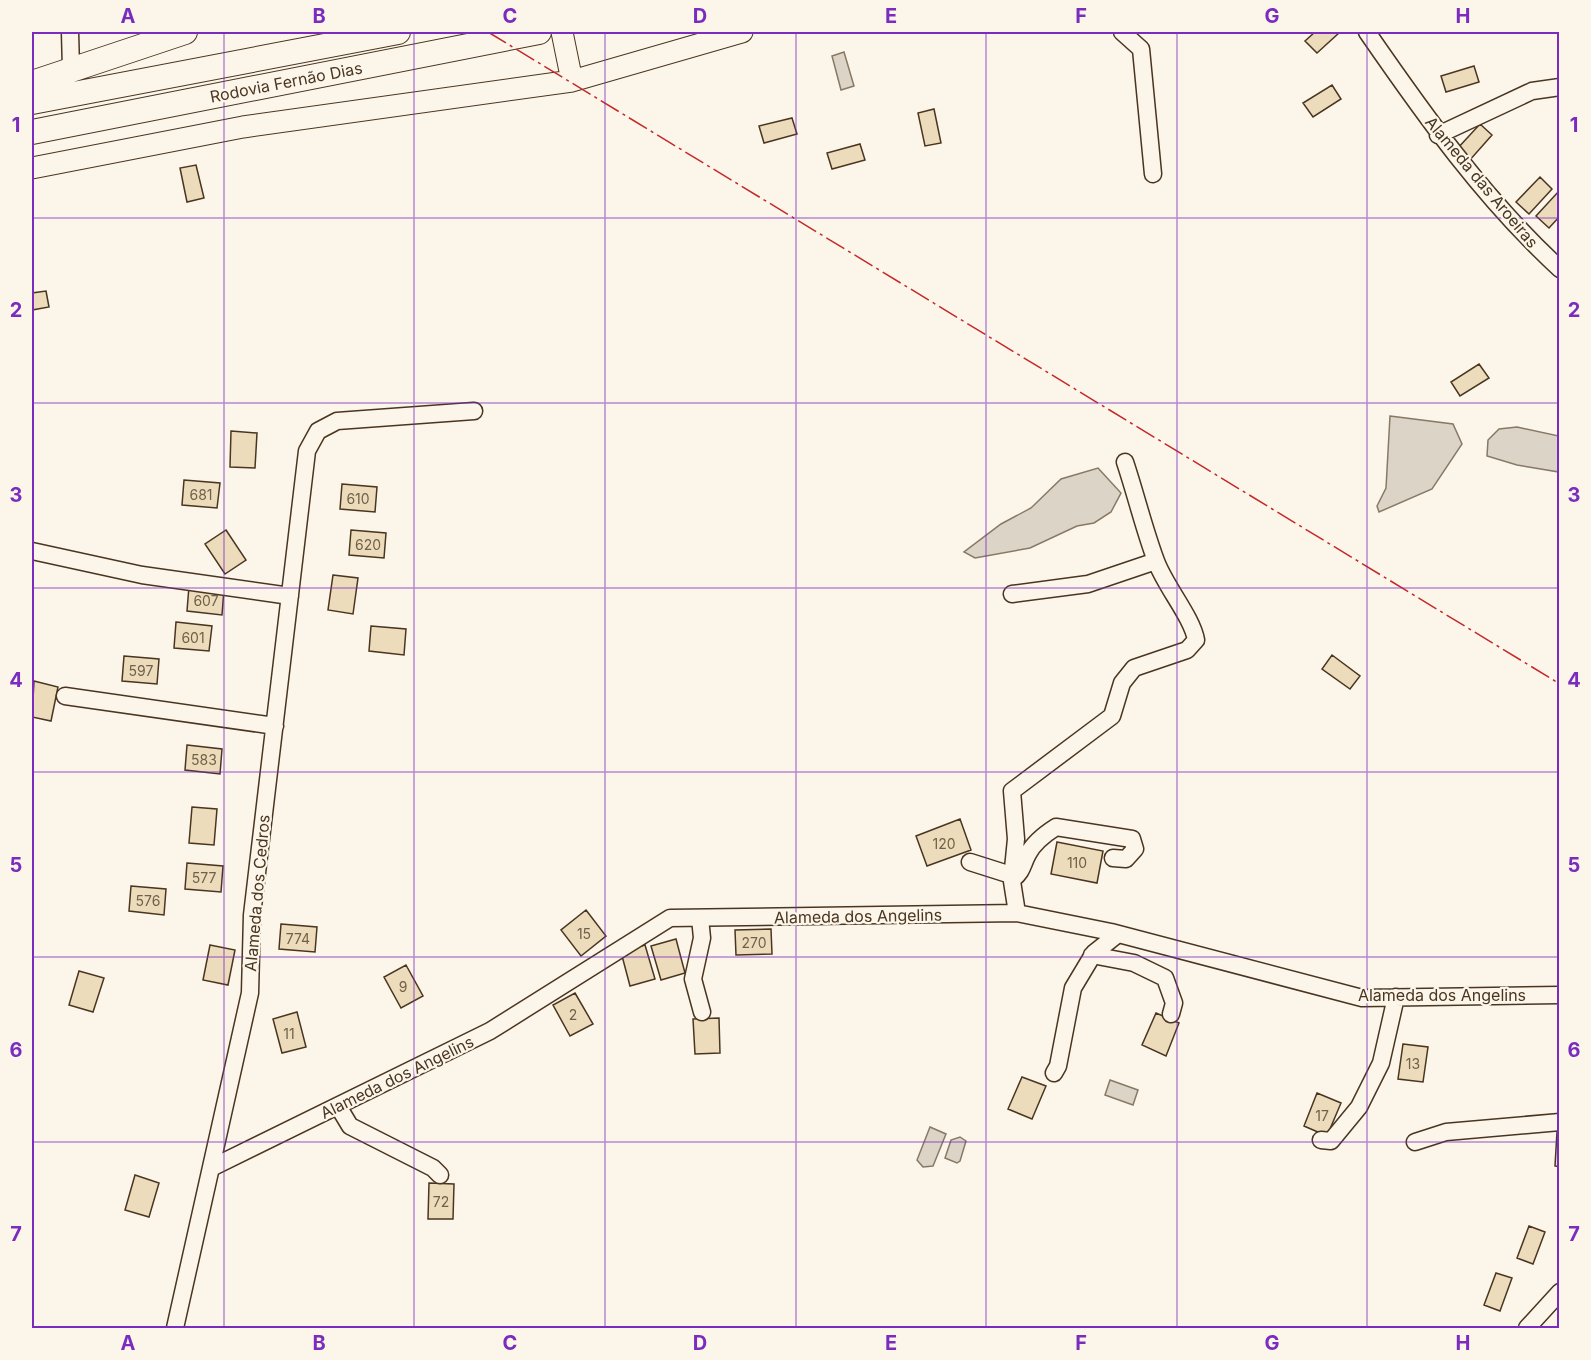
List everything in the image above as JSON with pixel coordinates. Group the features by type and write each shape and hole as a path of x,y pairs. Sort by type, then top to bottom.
{"highway":[{"path":"32,82 185,32"},
{"name":"Rodovia Fernão Dias","path":"32,102 398,32"},
{"name":"Rodovia Fernão Dias","path":"32,132 540,32"}],"main road":[{"path":"562,32 572,81"},
{"path":"32,168 243,127 572,81 742,32"}],"street":[{"path":"70,32 71,69"},
{"path":"1122,32 1142,49 1153,174"},
{"name":"Alameda das Aroeiras","path":"1367,32 1438,135 1534,245 1560,269"},
{"path":"1438,135 1532,91 1560,87"},
{"name":"Alameda dos Cedros","path":"175,1329 249,993 252,915 308,451 318,431 337,421 474,411"},
{"path":"1017,913 1012,879 1016,839 1012,791 1112,716 1122,683 1134,668 1187,650 1196,640 1194,631 1168,589 1156,561 1125,462"},
{"path":"32,551 142,575 290,596"},
{"path":"1012,594 1088,584 1156,561"},
{"path":"65,696 275,726"},
{"path":"1012,879 1023,871 1028,854 1040,837 1056,827 1132,839 1135,849 1126,860 1113,858"},
{"path":"970,862 1011,875 1012,879"},
{"name":"Alameda dos Angelins","path":"211,1168 490,1031 670,918 1017,913 1118,934 1362,998 1560,995"},
{"path":"700,918 702,938 693,979 702,1012"},
{"path":"1054,1073 1058,1066 1073,988 1092,955 1118,934"},
{"path":"1092,955 1134,963 1165,978 1174,1003 1170,1014"},
{"path":"1321,1140 1331,1141 1363,1098 1382,1063 1396,997"},
{"path":"338,1106 350,1126 433,1168 440,1175"},
{"path":"1415,1142 1446,1132 1560,1122"},
{"path":"1527,1329 1560,1292"}],"shaded area":[{"path":"844,52 854,86 841,90 832,56"},
{"path":"1390,416 1453,424 1462,444 1432,489 1379,512 1377,506 1386,488"},
{"path":"1517,427 1559,436 1559,472 1517,465 1487,456 1488,440 1499,429"},
{"path":"1098,468 1121,493 1111,512 1094,523 1077,526 1030,548 975,558 964,552 1001,524 1031,508 1061,479"},
{"path":"1110,1080 1138,1090 1133,1105 1105,1095"},
{"path":"930,1127 946,1134 933,1166 923,1167 917,1160"},
{"path":"960,1137 966,1141 960,1161 957,1163 945,1158 951,1140"}],"building":[{"path":"1315,32 1340,32 1317,53 1305,41"},
{"path":"1474,66 1479,82 1446,92 1441,76"},
{"path":"1332,85 1341,99 1313,117 1303,103"},
{"path":"934,109 941,143 925,146 918,113"},
{"path":"792,118 797,134 764,143 759,126"},
{"path":"1480,124 1492,135 1469,161 1457,149"},
{"path":"860,144 865,160 832,169 827,153"},
{"path":"196,165 204,198 187,202 180,168"},
{"path":"1540,177 1552,189 1529,214 1516,202"},
{"path":"1559,191 1560,216 1549,228 1536,216"},
{"path":"46,291 49,307 32,310 32,293"},
{"path":"1479,364 1489,378 1460,396 1451,382"},
{"path":"231,431 257,433 255,468 230,467"},
{"path":"184,480 220,483 217,508 182,505"},
{"path":"342,484 377,487 375,512 340,509"},
{"path":"226,530 246,560 225,574 205,544"},
{"path":"351,530 386,533 384,558 349,555"},
{"path":"333,575 358,578 353,614 328,610"},
{"path":"189,586 224,589 222,615 187,611"},
{"path":"176,622 212,626 209,651 174,648"},
{"path":"371,626 406,629 404,655 369,651"},
{"path":"1332,655 1360,676 1350,689 1322,669"},
{"path":"124,656 159,659 157,684 122,681"},
{"path":"34,681 58,687 51,721 32,717"},
{"path":"187,745 222,749 220,774 185,770"},
{"path":"192,807 217,809 214,845 189,843"},
{"path":"960,819 971,850 927,866 916,836"},
{"path":"1057,842 1103,851 1097,883 1051,874"},
{"path":"187,863 223,866 221,892 185,889"},
{"path":"131,886 166,889 164,915 129,911"},
{"path":"586,910 606,936 581,956 561,930"},
{"path":"281,924 317,927 315,952 279,949"},
{"path":"771,929 772,954 736,955 735,930"},
{"path":"676,939 685,973 661,980 651,946"},
{"path":"210,945 235,950 228,985 203,980"},
{"path":"645,945 655,979 630,986 621,952"},
{"path":"406,965 423,996 401,1008 384,977"},
{"path":"79,971 104,978 93,1012 69,1005"},
{"path":"575,993 593,1024 570,1036 553,1005"},
{"path":"297,1012 306,1047 282,1053 273,1019"},
{"path":"1156,1013 1179,1023 1166,1056 1142,1045"},
{"path":"719,1018 720,1053 695,1054 693,1019"},
{"path":"1403,1044 1428,1047 1423,1082 1398,1079"},
{"path":"1022,1077 1046,1086 1032,1119 1008,1109"},
{"path":"1317,1093 1341,1103 1327,1136 1304,1126"},
{"path":"1557,1132 1560,1132 1560,1167 1555,1166"},
{"path":"135,1175 159,1183 149,1217 125,1210"},
{"path":"429,1183 454,1184 453,1219 428,1219"},
{"path":"1529,1226 1545,1232 1533,1264 1517,1258"},
{"path":"1496,1273 1512,1278 1500,1311 1484,1305"}],"power":[{"path":"488,32 1560,684"}]}
